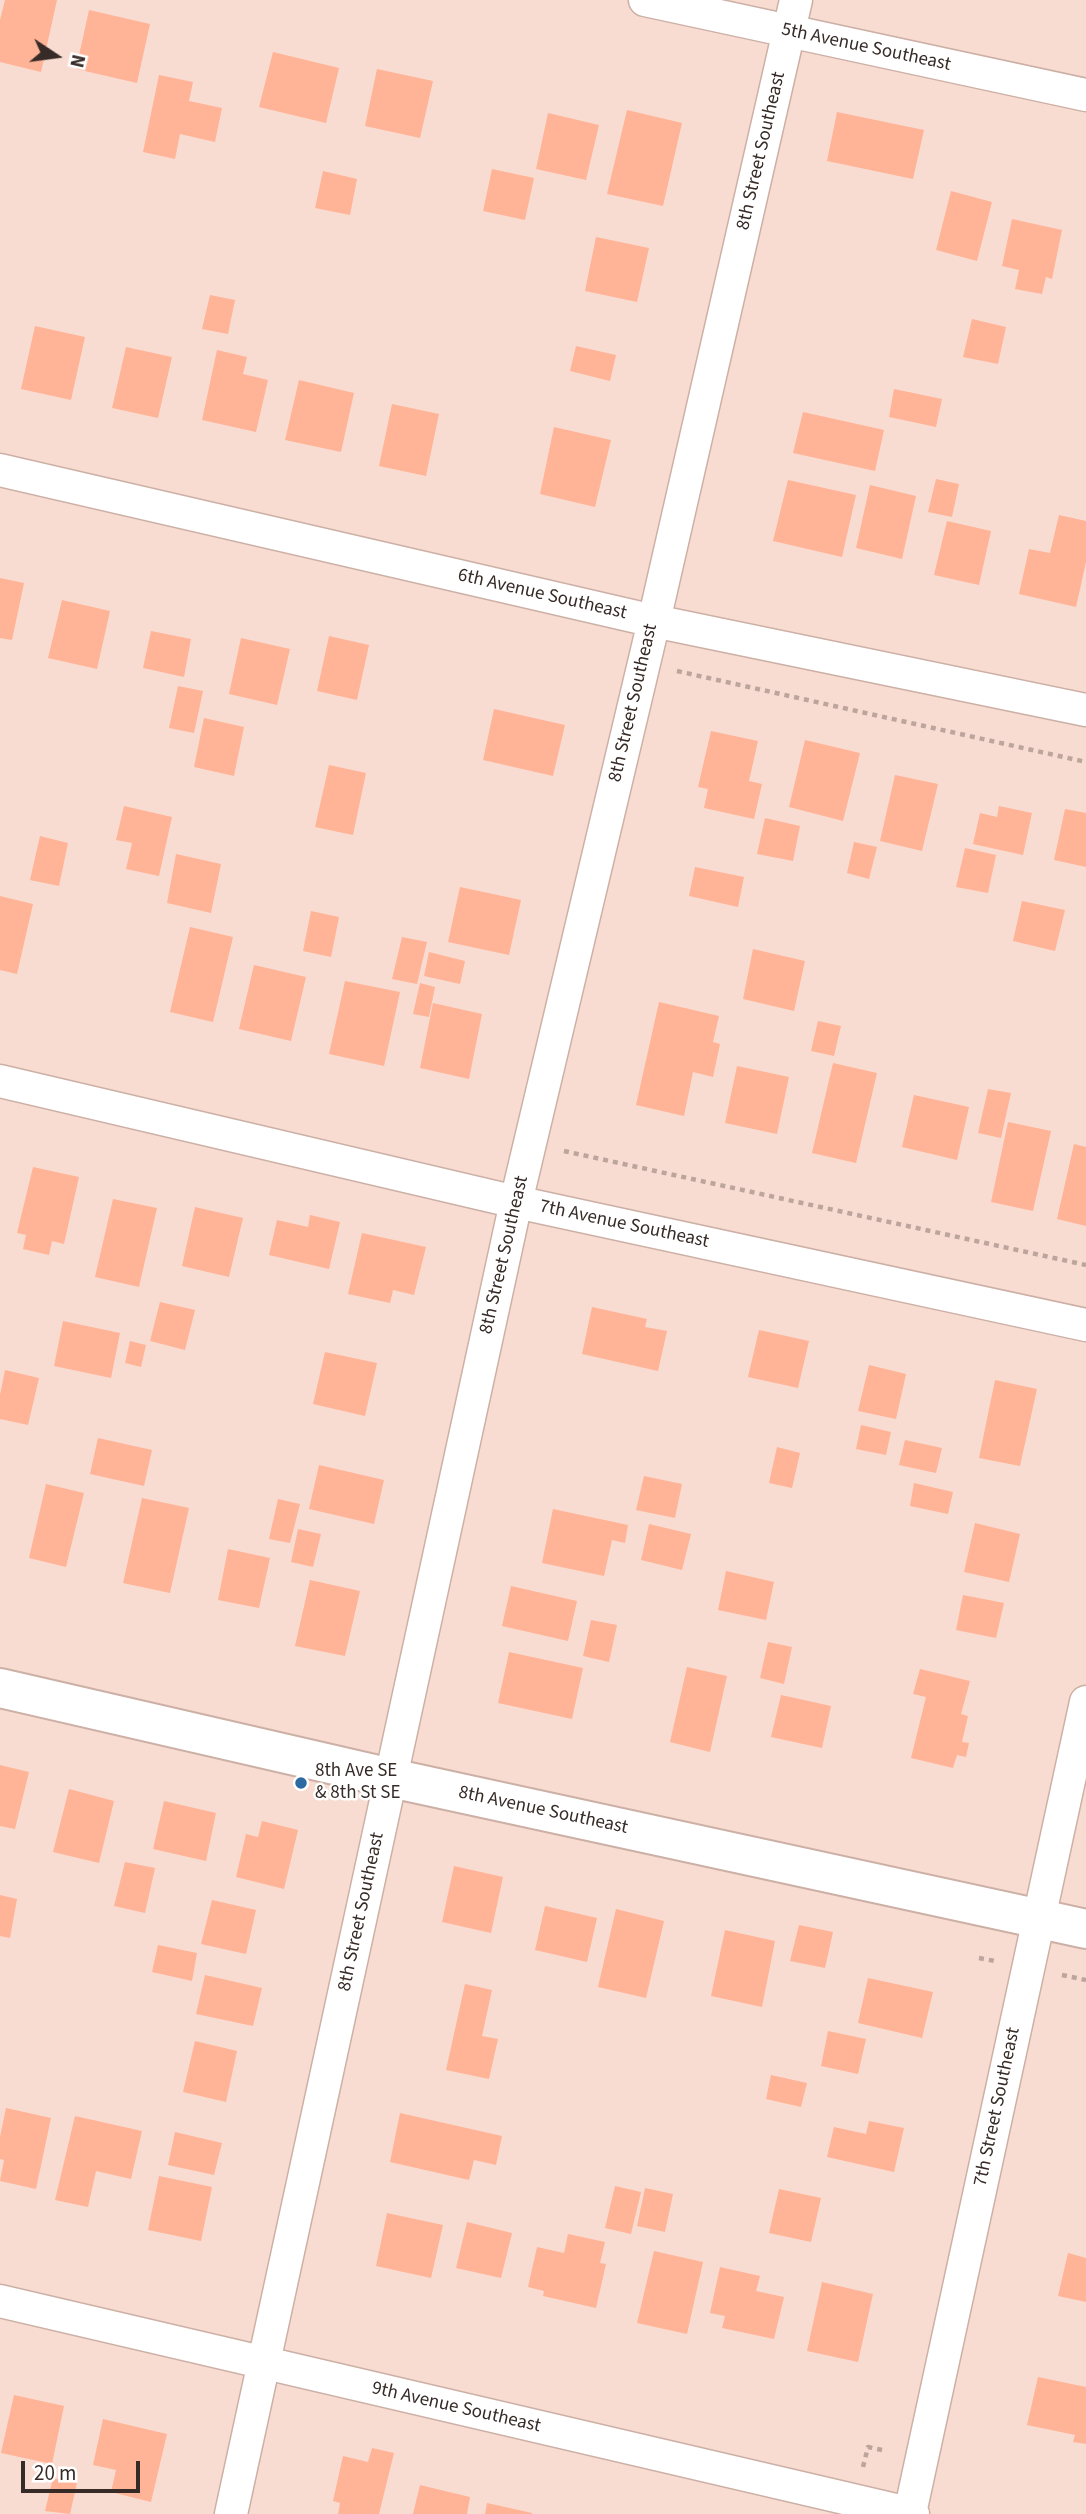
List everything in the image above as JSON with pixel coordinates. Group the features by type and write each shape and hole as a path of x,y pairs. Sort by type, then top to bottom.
{"street":[{"name":"5th Avenue Southeast","path":"645,0 1086,95"},
{"name":"8th Street Southeast","path":"232,2514 516,1202 654,621 796,0"},
{"name":"6th Avenue Southeast","path":"0,470 654,621 1086,710"},
{"name":"7th Avenue Southeast","path":"0,1081 516,1202 1086,1325"},
{"name":"8th Avenue Southeast","path":"0,1689 391,1778 1086,1929"},
{"name":"7th Street Southeast","path":"911,2514 1086,1702"},
{"name":"9th Avenue Southeast","path":"0,2301 911,2514"}],"path":[{"path":"643,664 1086,762"},
{"path":"530,1144 1086,1265"}],"building":[{"path":"5,0 57,0 41,72 0,62 0,20"},
{"path":"89,10 150,24 137,83 76,69"},
{"path":"273,52 339,68 326,123 259,107"},
{"path":"377,69 433,81 420,138 365,126"},
{"path":"159,75 193,82 189,101 222,108 215,142 180,134 175,159 143,152"},
{"path":"627,110 682,123 663,206 607,194"},
{"path":"837,112 924,130 913,179 827,161"},
{"path":"548,113 599,125 586,180 536,169"},
{"path":"492,169 534,178 525,220 483,211"},
{"path":"323,171 357,179 350,215 315,208"},
{"path":"951,191 992,202 977,261 936,250"},
{"path":"1012,219 1062,230 1052,279 1046,277 1042,294 1015,289 1019,270 1002,266"},
{"path":"596,237 649,248 637,302 585,291"},
{"path":"210,295 235,300 228,334 202,329"},
{"path":"972,319 1006,327 998,364 963,357"},
{"path":"35,326 85,337 71,400 21,389"},
{"path":"576,346 616,355 610,381 570,371"},
{"path":"126,347 172,357 158,418 112,408"},
{"path":"217,350 247,357 243,374 268,380 256,432 202,420"},
{"path":"299,380 354,393 341,452 285,440"},
{"path":"894,389 942,399 936,427 889,417"},
{"path":"392,404 439,414 426,476 379,466"},
{"path":"803,412 884,430 875,471 793,453"},
{"path":"554,427 611,440 595,507 540,494"},
{"path":"936,479 959,484 952,517 928,512"},
{"path":"788,480 856,495 842,557 773,541"},
{"path":"870,485 916,496 902,559 856,548"},
{"path":"1059,515 1086,521 1086,562 1076,607 1019,594 1029,549 1050,553"},
{"path":"947,521 991,531 979,585 934,575"},
{"path":"0,578 24,583 12,640 0,638"},
{"path":"62,600 110,611 97,669 48,658"},
{"path":"151,631 191,639 184,677 143,668"},
{"path":"329,636 369,645 357,700 317,691"},
{"path":"241,638 290,649 277,705 229,694"},
{"path":"178,686 203,691 194,733 169,728"},
{"path":"494,709 565,725 553,776 483,760"},
{"path":"204,718 244,727 234,776 194,767"},
{"path":"711,731 758,741 749,781 762,784 754,819 704,808 708,789 698,787"},
{"path":"805,740 860,753 843,821 789,807"},
{"path":"329,765 366,773 353,835 315,827"},
{"path":"895,775 938,784 922,851 880,841"},
{"path":"124,806 172,817 159,876 126,869 132,843 116,840"},
{"path":"999,806 1032,813 1023,855 973,844 980,813 997,817"},
{"path":"1065,809 1086,813 1086,867 1054,860"},
{"path":"765,818 800,826 793,861 757,854"},
{"path":"40,836 68,843 59,886 30,880"},
{"path":"854,842 877,847 869,879 847,873"},
{"path":"965,848 996,855 988,893 956,887"},
{"path":"176,854 221,864 211,913 167,903"},
{"path":"695,867 744,877 738,907 689,896"},
{"path":"460,887 521,900 509,955 448,942"},
{"path":"0,896 33,904 17,974 0,970"},
{"path":"1022,901 1065,910 1055,951 1013,941"},
{"path":"311,911 339,917 331,957 303,951"},
{"path":"190,927 233,937 213,1022 170,1012"},
{"path":"402,937 427,942 417,984 392,979"},
{"path":"753,949 805,961 794,1011 743,999"},
{"path":"429,952 465,961 460,984 424,976"},
{"path":"254,965 306,977 291,1041 239,1029"},
{"path":"345,981 400,992 384,1066 329,1054"},
{"path":"420,983 435,987 429,1017 413,1014"},
{"path":"659,1002 719,1016 713,1042 720,1044 713,1077 693,1072 684,1116 636,1105"},
{"path":"433,1003 482,1014 469,1079 420,1068"},
{"path":"818,1021 841,1026 834,1056 811,1051"},
{"path":"833,1063 877,1073 856,1163 812,1153"},
{"path":"737,1066 789,1077 777,1134 725,1123"},
{"path":"988,1089 1011,1093 1001,1138 978,1133"},
{"path":"914,1095 969,1107 957,1160 902,1147"},
{"path":"1008,1122 1051,1131 1033,1211 991,1202"},
{"path":"1074,1144 1086,1147 1086,1226 1057,1219"},
{"path":"33,1167 79,1177 64,1244 52,1241 49,1255 23,1249 26,1235 17,1233"},
{"path":"113,1199 157,1208 139,1287 95,1277"},
{"path":"195,1207 243,1218 229,1277 182,1266"},
{"path":"310,1215 340,1222 329,1269 269,1255 277,1220 308,1227"},
{"path":"362,1233 426,1247 414,1295 393,1290 390,1303 348,1294"},
{"path":"160,1302 195,1310 185,1350 150,1341"},
{"path":"592,1307 647,1319 645,1327 667,1331 658,1371 582,1354"},
{"path":"63,1321 120,1333 111,1378 54,1366"},
{"path":"759,1330 809,1341 798,1388 748,1377"},
{"path":"130,1341 146,1345 141,1367 125,1363"},
{"path":"325,1352 377,1363 365,1416 313,1404"},
{"path":"869,1365 906,1374 896,1419 858,1411"},
{"path":"5,1370 39,1378 28,1425 0,1419 0,1395"},
{"path":"995,1380 1037,1389 1020,1466 979,1458"},
{"path":"861,1425 891,1432 886,1455 856,1449"},
{"path":"98,1438 152,1450 144,1486 90,1474"},
{"path":"905,1440 942,1448 936,1473 899,1465"},
{"path":"777,1447 800,1453 792,1488 769,1483"},
{"path":"319,1465 384,1480 374,1524 309,1509"},
{"path":"644,1476 682,1484 675,1518 636,1510"},
{"path":"914,1483 953,1492 948,1514 910,1506"},
{"path":"46,1484 84,1493 66,1567 29,1558"},
{"path":"142,1498 189,1508 170,1593 123,1583"},
{"path":"278,1499 300,1504 290,1543 269,1539"},
{"path":"553,1509 628,1525 625,1543 612,1540 604,1576 542,1563"},
{"path":"975,1523 1020,1534 1009,1582 964,1572"},
{"path":"649,1524 691,1534 682,1570 641,1560"},
{"path":"298,1529 321,1534 313,1567 291,1562"},
{"path":"228,1549 270,1558 259,1608 218,1600"},
{"path":"726,1571 774,1582 766,1620 718,1610"},
{"path":"310,1580 360,1591 345,1656 295,1646"},
{"path":"511,1586 577,1601 568,1641 502,1626"},
{"path":"963,1595 1004,1603 996,1638 956,1630"},
{"path":"591,1620 617,1625 609,1662 583,1656"},
{"path":"768,1642 792,1647 784,1684 760,1678"},
{"path":"509,1652 583,1668 572,1719 498,1703"},
{"path":"687,1667 727,1676 710,1752 670,1742"},
{"path":"920,1669 970,1681 961,1714 968,1716 962,1742 969,1743 966,1757 957,1755 953,1768 911,1758 926,1697 913,1694"},
{"path":"781,1695 831,1706 822,1748 771,1737"},
{"path":"0,1765 29,1772 15,1829 0,1826"},
{"path":"69,1789 114,1801 99,1863 53,1852"},
{"path":"164,1801 216,1813 206,1861 153,1849"},
{"path":"262,1821 298,1830 284,1889 236,1877 246,1834 258,1837"},
{"path":"125,1862 155,1868 145,1913 114,1906"},
{"path":"454,1866 503,1877 491,1933 442,1922"},
{"path":"0,1895 17,1899 10,1938 0,1936"},
{"path":"212,1900 256,1910 246,1954 201,1944"},
{"path":"545,1906 597,1918 587,1962 535,1950"},
{"path":"616,1909 664,1921 646,1998 598,1987"},
{"path":"799,1925 833,1932 825,1968 790,1961"},
{"path":"725,1930 775,1941 762,2007 711,1996"},
{"path":"158,1945 197,1953 192,1981 152,1972"},
{"path":"205,1975 262,1988 253,2026 196,2014"},
{"path":"868,1978 933,1992 922,2038 858,2023"},
{"path":"465,1984 492,1990 482,2036 498,2039 489,2079 446,2070"},
{"path":"828,2031 866,2039 858,2074 821,2066"},
{"path":"195,2041 237,2051 226,2102 183,2092"},
{"path":"771,2075 807,2083 801,2107 766,2099"},
{"path":"6,2108 51,2118 36,2189 0,2181 4,2160 0,2159 0,2137"},
{"path":"400,2113 502,2136 496,2165 474,2160 469,2180 390,2162"},
{"path":"75,2116 142,2131 131,2179 96,2171 88,2207 55,2200"},
{"path":"869,2121 904,2128 894,2172 827,2157 834,2127 866,2134"},
{"path":"175,2132 222,2143 214,2175 168,2165"},
{"path":"159,2176 212,2187 201,2241 148,2230"},
{"path":"615,2186 641,2192 631,2234 605,2228"},
{"path":"645,2188 673,2194 665,2232 637,2226"},
{"path":"779,2189 821,2198 811,2242 769,2233"},
{"path":"387,2213 443,2225 431,2278 376,2266"},
{"path":"467,2222 512,2233 501,2278 456,2268"},
{"path":"568,2234 605,2242 600,2263 606,2264 596,2308 543,2296 544,2291 528,2287 537,2247 564,2253"},
{"path":"654,2251 703,2262 687,2334 637,2323"},
{"path":"1068,2253 1086,2258 1086,2302 1058,2296"},
{"path":"720,2267 760,2276 756,2291 784,2297 774,2339 722,2328 725,2316 710,2313"},
{"path":"822,2282 873,2294 858,2362 807,2351"},
{"path":"1038,2377 1086,2387 1086,2444 1073,2442 1075,2435 1027,2425"},
{"path":"14,2395 64,2406 52,2464 1,2453"},
{"path":"103,2419 167,2434 151,2502 111,2492 116,2470 93,2465"},
{"path":"372,2448 394,2453 379,2514 338,2514 340,2503 333,2501 343,2456 368,2462"},
{"path":"53,2478 77,2483 70,2514 45,2511"},
{"path":"420,2485 470,2497 467,2514 413,2514"},
{"path":"487,2503 532,2513 532,2514 485,2514"}],"place":[{"name":"8th Ave SE & 8th St SE","path":"301,1783"}]}
